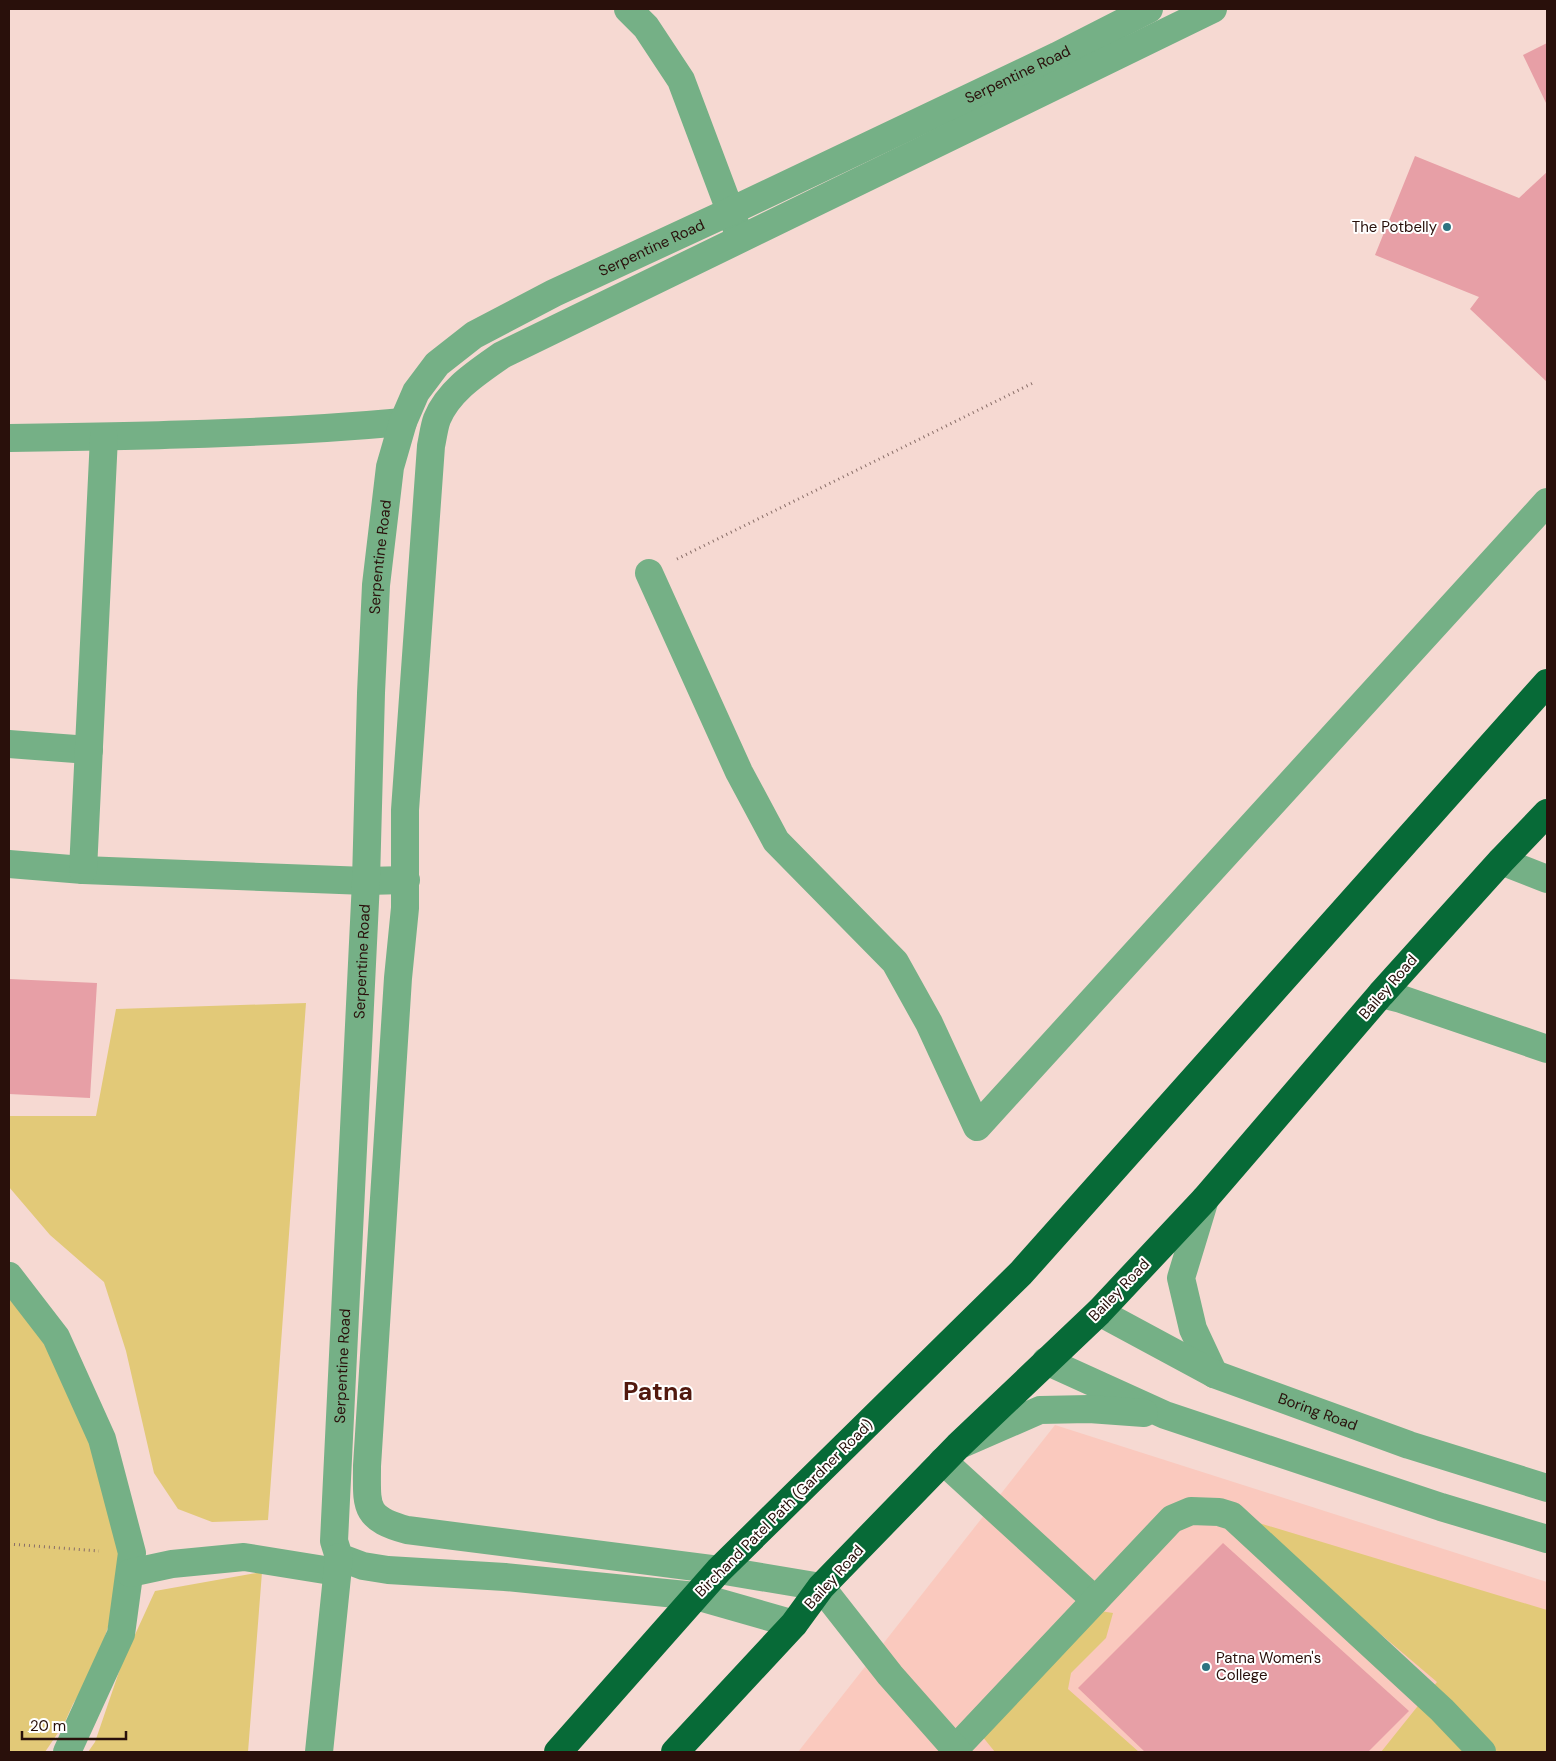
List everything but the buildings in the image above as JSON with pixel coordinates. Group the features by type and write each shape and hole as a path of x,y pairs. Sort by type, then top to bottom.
{"highway":[{"name":"Birchand Patel Path (Gardner Road)","path":"558,1752 719,1570 1021,1273 1547,683"},
{"name":"Bailey Road","path":"675,1752 794,1624 821,1587 951,1453 1099,1312 1205,1199 1381,994 1547,813"}],"street":[{"path":"628,9 646,27 681,80 742,239"},
{"name":"Serpentine Road","path":"320,1752 338,1565 334,1541 366,881 376,585 390,467 403,422 416,392 437,364 474,336 554,293 1048,60 1149,9"},
{"path":"1213,9 502,355 475,374 449,399 437,419 431,446 405,810 405,908 398,978 367,1466 367,1498 371,1512 388,1525 407,1530 719,1570 821,1587 890,1675 957,1751 1172,1519 1191,1511 1219,1512 1232,1516 1442,1710 1482,1752"},
{"path":"426,379 449,399"},
{"path":"9,438 104,437 325,429 403,422"},
{"path":"83,870 104,437"},
{"path":"649,573 739,772 776,841 895,962 929,1023 977,1127 1547,502"},
{"path":"9,744 89,750"},
{"path":"1501,861 1547,879"},
{"path":"9,864 83,870 366,881 406,880"},
{"path":"1381,994 1401,999 1547,1049"},
{"path":"1205,1199 1181,1278 1193,1329 1214,1374"},
{"path":"9,1276 56,1337 102,1439 131,1563 120,1634 67,1752"},
{"name":"Boring Road","path":"1099,1312 1214,1374 1409,1445 1547,1488"},
{"path":"1046,1361 1165,1415 1441,1507 1547,1538"},
{"path":"1095,1600 951,1453 1040,1410 1089,1408 1165,1415"},
{"path":"131,1563 172,1564 244,1557 364,1566 388,1570 514,1577 696,1596 794,1624"}],"path":[{"path":"649,573 1035,382"},
{"path":"9,1544 131,1563"}],"shaded area":[{"path":"306,1003 268,1520 212,1522 178,1509 154,1473 126,1351 104,1282 50,1235 9,1187 9,1116 96,1116 116,1009"},
{"path":"9,1289 56,1348 119,1524 120,1590 94,1670 73,1704 64,1724 45,1752 9,1752"},
{"name":"Patna Women's College","path":"1055,1425 1547,1582 1547,1752 798,1752"},
{"path":"1239,1517 1547,1610 1547,1752 1381,1752 1437,1682 1292,1559"},
{"path":"262,1572 248,1752 88,1752 95,1742 122,1663 155,1591"},
{"path":"1094,1610 1113,1613 1106,1638 1071,1673 1068,1689 1139,1752 995,1752 973,1725"}],"place":[{"name":"The Potbelly","path":"1447,227"},
{"name":"Patna Women's College","path":"1206,1667"}],"district":[{"name":"Patna","path":"658,1391"}]}
